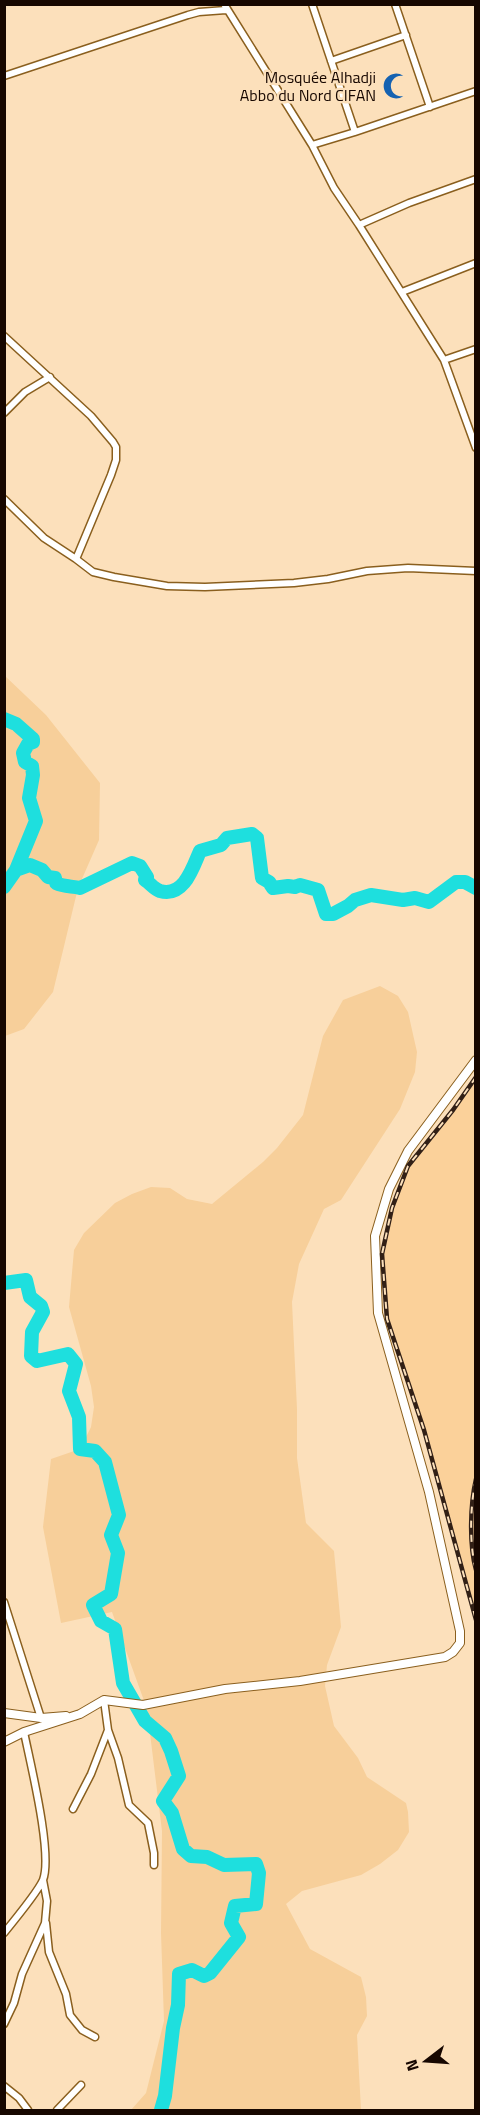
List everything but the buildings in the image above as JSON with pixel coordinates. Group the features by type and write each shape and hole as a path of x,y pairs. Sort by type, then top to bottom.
{"street":[{"path":"312,4 355,132"},
{"path":"395,4 430,107"},
{"path":"4,76 188,15 225,7 312,144 334,188 444,360 476,448"},
{"path":"331,61 406,35"},
{"path":"312,144 355,132 476,91"},
{"path":"359,225 409,203 476,179"},
{"path":"402,292 476,263"},
{"path":"4,336 91,416 116,447 116,460 111,475 76,559"},
{"path":"444,360 476,349"},
{"path":"4,413 25,392 50,377"},
{"path":"4,499 44,538 93,572 167,586 294,583 367,571 408,568 476,571"},
{"path":"4,1742 24,1732 80,1714 104,1700 143,1705 225,1689 300,1681 436,1659 449,1655 460,1643 429,1492 378,1313 375,1236 389,1189 408,1151 476,1060"},
{"path":"4,1602 41,1718"},
{"path":"104,1700 108,1730 118,1758 129,1805 147,1823 154,1853 154,1865"},
{"path":"4,1713 41,1718 80,1714"},
{"path":"73,1809 91,1774 108,1730"},
{"path":"24,1732 39,1806 44,1847 43,1880 47,1900 45,1923 49,1952 66,1994 70,2015 82,2030 95,2037"},
{"path":"4,1933 43,1880"},
{"path":"4,2024 14,2003 22,1974 45,1923"},
{"path":"57,2110 81,2085"},
{"path":"4,2086 20,2098 28,2110"}],"shaded area":[{"path":"4,675 46,715 100,783 99,840 78,888 53,992 24,1029 5,1036"},
{"path":"380,986 398,996 408,1012 417,1052 415,1072 400,1109 341,1200 324,1209 299,1264 292,1302 297,1458 306,1523 334,1551 341,1627 327,1665 325,1686 334,1726 358,1758 367,1777 406,1803 408,1812 409,1832 398,1850 380,1864 361,1875 302,1891 286,1904 310,1949 361,1977 366,1997 367,2016 357,2035 361,2110 131,2110 146,2093 164,2021 161,1933 162,1831 147,1709 112,1612 61,1623 43,1527 51,1459 80,1449 91,1427 94,1407 91,1386 69,1307 74,1250 84,1233 115,1203 132,1194 151,1187 170,1188 187,1199 212,1204 263,1162 303,1115 323,1036 343,1000"},
{"path":"475,1077 475,1620 424,1430 387,1319 382,1254 392,1208 408,1166 453,1110"}],"waterway":[{"path":"4,719 16,724 33,739 23,753 25,762 32,766 33,775 29,798 36,821 16,870 4,887"},
{"path":"16,870 30,865 42,870 48,877 55,878 56,883 80,888 132,863 140,866 147,877 145,880 160,891 168,892 175,890 186,880 200,851 221,845 227,838 252,834 257,838 262,878 273,888 300,885 318,890 326,914 333,914 355,900 371,895 403,900 415,898 429,902 456,882 465,882 476,888"},
{"path":"4,1283 26,1280 30,1297 41,1306 43,1312 32,1332 31,1356 37,1361 68,1354 76,1364 69,1391 79,1417 80,1449 95,1451 105,1462 119,1515 111,1535 118,1553 111,1594 93,1605 101,1621 115,1629 123,1683 145,1721 165,1738 171,1751 179,1776 163,1801 172,1813 183,1849 191,1856 207,1857 224,1865 256,1864 259,1873 256,1904 235,1906 231,1923 239,1937 210,1973 204,1976 192,1970 179,1974 178,2005 161,2110"}],"railway":[{"path":"476,1077 408,1166 392,1208 382,1254 387,1319 424,1430 476,1620"},
{"path":"476,1479 471,1525 476,1570"}],"place":[{"name":"Mosquée Alhadji Abbo du Nord CIFAN","path":"396,86"}]}
